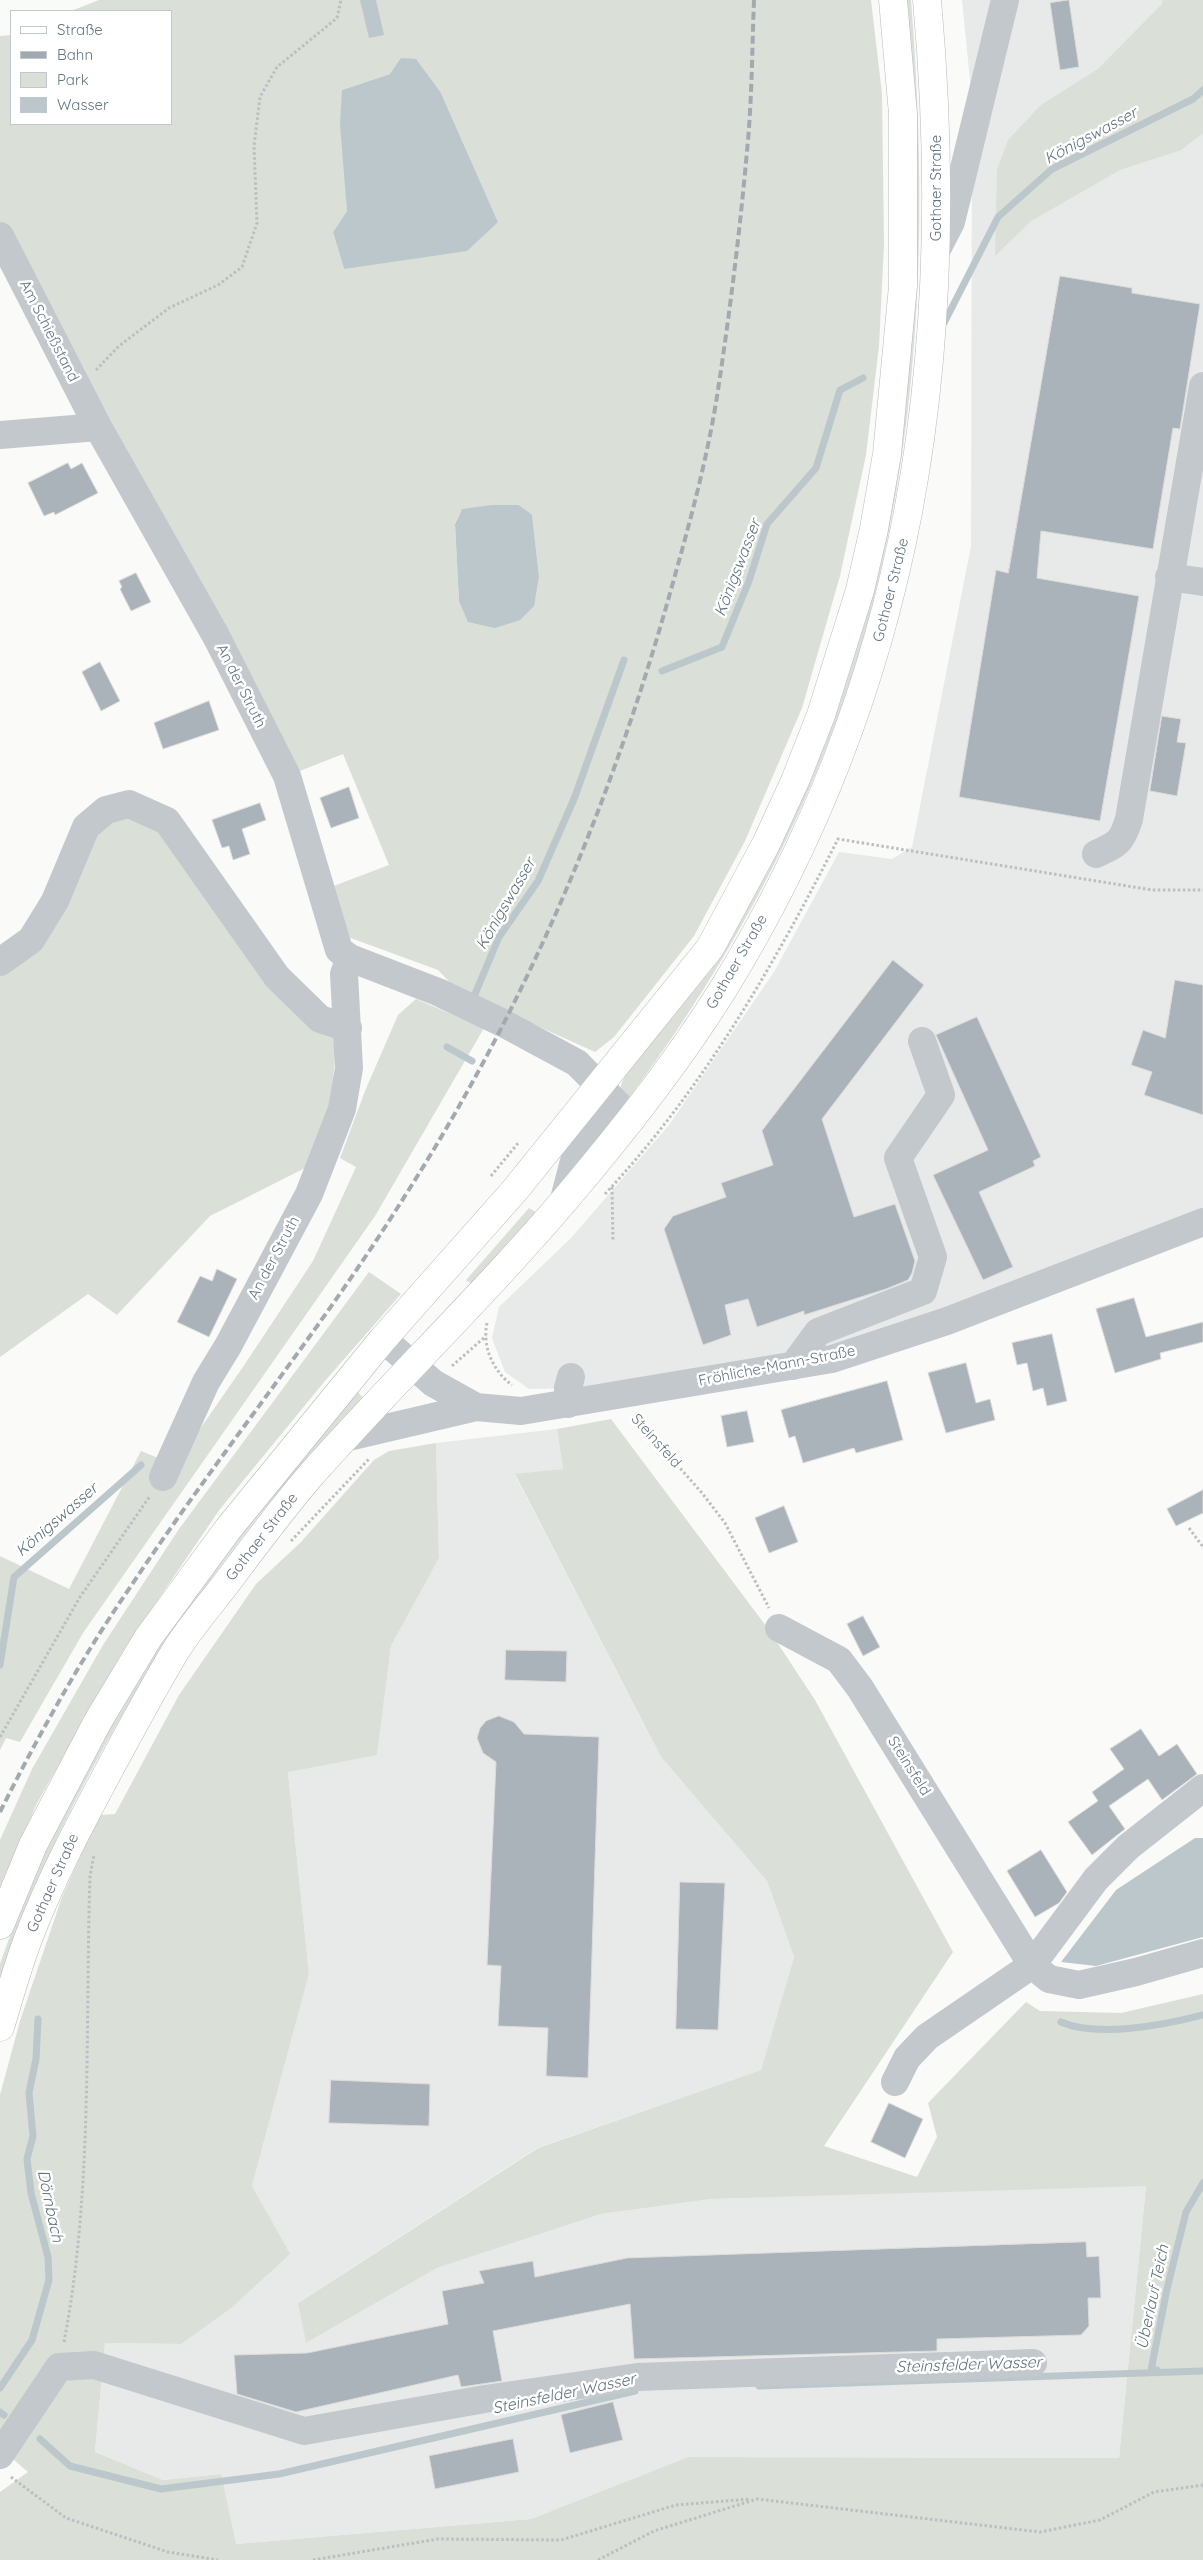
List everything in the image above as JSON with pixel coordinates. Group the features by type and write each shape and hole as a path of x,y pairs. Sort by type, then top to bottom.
{"main road":[{"name":"Gothaer Straße","path":"0,2027 28,1939 65,1853 178,1646 280,1513 562,1203 616,1103 726,921 795,780 824,706 860,590 874,529 887,454 903,286 903,114 893,0"},
{"name":"Gothaer Straße","path":"0,1925 33,1845 98,1721 148,1638 228,1528 383,1339 515,1190 616,1103 672,1064 720,994 754,936 822,799 851,724 876,648 909,517 927,395 936,251 936,146 927,0"}],"street":[{"path":"936,251 951,222 1004,3"},
{"name":"Am Schießstand","path":"0,236 98,427"},
{"path":"1096,854 1124,838 1129,819 1203,386"},
{"path":"0,435 98,427"},
{"name":"An der Struth","path":"98,427 216,636 287,776 339,950 350,958 344,974 349,1068 342,1109 309,1194 228,1346 206,1382 163,1477"},
{"path":"1169,577 1203,582"},
{"path":"0,962 31,940 55,901 86,827 106,810 129,804 167,822 277,977 320,1019 348,1028"},
{"path":"350,958 438,992 503,1023 577,1063 616,1103"},
{"path":"793,1366 818,1332 923,1291 933,1257 898,1158 941,1095 922,1041"},
{"name":"Fröhliche-Mann-Straße","path":"383,1339 444,1391 476,1407 521,1411 832,1359 913,1333 1203,1222"},
{"path":"568,1404 568,1388 571,1376"},
{"path":"348,1437 476,1407"},
{"name":"Steinsfeld","path":"779,1628 839,1660 855,1681 1032,1965"},
{"path":"895,2082 908,2058 927,2037 1032,1965 1096,1878 1128,1847 1203,1788"},
{"path":"1032,1965 1049,1979 1079,1986 1154,1968 1203,1953"},
{"path":"4,2465 60,2367 94,2365 304,2431 485,2399 637,2377 1033,2363"}],"path":[{"path":"78,388 119,346 169,308 218,285 242,267 257,223 254,146 260,96 277,67 337,18 341,0"},
{"path":"601,1198 655,1138 732,1029 785,944 838,839 1152,890 1203,890"},
{"path":"612,1186 613,1242"},
{"path":"488,1320 486,1336 489,1356 501,1376 519,1388"},
{"name":"Steinsfeld","path":"616,1396 702,1493 725,1524 779,1628"},
{"path":"290,1543 371,1456"},
{"path":"0,1737 80,1597 163,1477"},
{"path":"1190,1528 1203,1547"},
{"path":"60,2367 72,2303 80,2222 90,1876 96,1849"},
{"path":"4,2465 66,2518 168,2552 218,2560"},
{"path":"313,2560 438,2539 561,2540 676,2506 757,2499 1040,2532 1100,2520 1154,2492 1203,2485"},
{"path":"598,2560 654,2531 757,2499"}],"shaded area":[{"path":"962,0 1203,0 1203,1231 916,1340 593,1388 529,1389 505,1372 492,1338 499,1307 571,1238 669,1125 774,972 839,852 892,859 912,847 971,546 972,100"},
{"path":"557,1429 563,1469 515,1475 661,1757 767,1881 794,1957 761,2070 537,2148 299,2302 306,2343 437,2268 601,2214 711,2199 1146,2185 1119,2458 688,2457 531,2519 235,2544 220,2474 163,2480 95,2452 105,2343 181,2344 289,2254 252,2186 309,1974 288,1771 377,1754 391,1646 439,1558 436,1443"}],"green space":[{"path":"99,0 871,0 882,94 884,245 879,346 866,455 840,576 802,708 745,841 694,936 614,1037 595,1052 456,989 438,970 348,937 331,887 389,865 343,754 287,776 0,236 0,36 10,35 10,125 172,125 172,10 74,10","holes":["390,74 441,93 498,222 344,269 333,232 347,211 342,90","519,505 532,516 539,576 459,601 455,523 462,509"]},
{"path":"905,0 911,0 919,152 917,305 911,381 902,456 889,531 872,606 853,673 830,739 803,803 773,866 705,987 667,1046 626,1102 621,1099 621,1085 627,1071 694,989 874,572"},
{"path":"1163,0 1203,0 1203,133 1181,150 1120,170 1031,221 995,256 997,170 1008,140 1041,105 1098,69 1162,4"},
{"path":"126,815 163,828 337,1034 331,1103 305,1168 210,1216 117,1315 88,1294 0,1357 0,962 93,831"},
{"path":"416,999 484,1028 375,1216 83,1633 20,1742 6,1738 0,1750 0,1556 69,1589 141,1451 175,1465 313,1261 356,1167 340,1158 365,1091 398,1015"},
{"path":"529,1208 536,1212 472,1284 466,1280"},
{"path":"369,1272 401,1294 324,1382 220,1509 123,1651 36,1805 0,1892 0,1840 32,1769 103,1645 179,1529"},
{"path":"358,1392 363,1398 259,1515 208,1583 137,1691 104,1747 46,1862 21,1921 0,1981 0,1964 46,1849 74,1793 135,1684 204,1579 240,1529 297,1459"},
{"path":"611,1419 769,1630 815,1700 953,1952 824,2146 917,2177 937,2137 928,2103 1026,2002 1040,2011 1121,2013 1203,1994 1203,2560 0,2560 0,2492 28,2472 0,2448 0,2095 20,2021 62,1897 99,1815 115,1814 179,1695 256,1584 301,1542 374,1460 389,1451 436,1443 439,1558 391,1646 377,1755 288,1772 309,1974 252,2186 290,2254 231,2308 181,2344 105,2343 95,2452 163,2480 221,2474 236,2544 531,2519 688,2457 1119,2458 1146,2186 711,2199 601,2214 437,2268 306,2343 298,2303 538,2148 761,2070 794,1957 767,1881 661,1757 515,1474 563,1469 557,1429"}],"water":[{"path":"360,0 376,0 384,35 369,38"},
{"path":"401,58 416,59 441,93 498,222 467,251 344,269 333,232 347,211 340,124 342,90 390,74"},
{"path":"492,505 519,505 532,515 539,576 534,606 520,620 495,628 468,622 459,601 455,524 462,509"},
{"path":"1195,1838 1203,1838 1203,1937 1096,1966 1061,1962 1116,1890"}],"building":[{"path":"1069,0 1079,67 1060,70 1050,3"},
{"path":"1060,276 1132,288 1132,293 1200,304 1180,429 1173,428 1153,549 1041,531 1037,578 1139,596 1100,821 959,797 996,570 1008,573"},
{"path":"68,463 71,469 82,463 98,493 55,515 54,512 44,516 28,483"},
{"path":"136,573 151,602 131,611 120,589 122,587 119,581"},
{"path":"100,662 120,701 101,711 82,672"},
{"path":"209,701 219,730 163,749 154,723"},
{"path":"1162,716 1181,719 1177,742 1186,743 1177,796 1150,791"},
{"path":"349,787 359,818 331,828 320,798"},
{"path":"260,803 266,820 242,829 250,854 233,860 229,846 222,848 212,820"},
{"path":"893,960 924,985 822,1119 854,1217 895,1204 915,1261 912,1273 908,1280 886,1289 804,1315 804,1311 757,1327 748,1299 725,1305 731,1335 703,1345 664,1229 673,1216 726,1197 721,1183 773,1165 762,1131"},
{"path":"1175,980 1203,985 1203,1115 1144,1095 1152,1072 1131,1065 1143,1030 1165,1038"},
{"path":"977,1017 1041,1157 1033,1161 1035,1166 979,1192 1013,1267 983,1280 933,1175 988,1150 936,1035"},
{"path":"217,1269 237,1279 209,1337 177,1322 200,1276 212,1281"},
{"path":"1134,1298 1146,1337 1203,1322 1203,1342 1160,1353 1161,1359 1115,1373 1096,1309"},
{"path":"1052,1334 1067,1401 1047,1406 1043,1388 1033,1391 1027,1363 1017,1365 1012,1343"},
{"path":"966,1363 976,1403 990,1399 995,1420 946,1433 928,1373"},
{"path":"887,1381 903,1440 856,1453 854,1448 803,1463 795,1436 789,1438 781,1410"},
{"path":"747,1411 754,1442 727,1447 721,1416"},
{"path":"1203,1490 1203,1513 1176,1526 1167,1509"},
{"path":"784,1506 798,1542 769,1553 755,1518"},
{"path":"863,1616 880,1647 863,1656 847,1624"},
{"path":"506,1650 567,1651 566,1682 505,1680"},
{"path":"499,1716 514,1722 524,1734 599,1737 588,2078 546,2076 548,2028 498,2026 501,1966 487,1965 496,1762 483,1753 477,1738 480,1728 486,1721"},
{"path":"1141,1729 1159,1756 1177,1744 1197,1774 1162,1800 1148,1779 1109,1806 1125,1829 1092,1855 1068,1822 1098,1801 1092,1792 1124,1769 1110,1749"},
{"path":"1041,1850 1067,1892 1059,1903 1035,1917 1007,1871"},
{"path":"680,1882 725,1883 718,2030 676,2029"},
{"path":"331,2080 430,2084 429,2126 329,2123"},
{"path":"889,2103 923,2119 905,2158 871,2142"},
{"path":"1086,2242 1087,2257 1099,2256 1101,2298 1088,2298 1089,2326 1081,2335 937,2339 937,2351 634,2359 630,2304 493,2331 502,2381 461,2387 458,2375 296,2412 237,2394 234,2355 307,2353 448,2324 442,2291 484,2283 479,2271 533,2261 535,2277 627,2258"},
{"path":"613,2402 623,2440 570,2453 561,2415"},
{"path":"513,2439 519,2472 435,2489 429,2456"}],"waterway":[{"name":"Königswasser","path":"944,323 998,217 1052,169 1193,99 1203,90"},
{"name":"Königswasser","path":"662,671 722,647 749,581 767,524 816,468 840,390 863,378"},
{"name":"Königswasser","path":"475,994 499,937 538,881 574,799 624,660"},
{"name":"Königswasser","path":"447,1047 472,1061"},
{"name":"Königswasser","path":"0,1665 14,1577 141,1465"},
{"name":"Überlauf Teich","path":"1061,2022 1076,2027 1112,2029 1151,2026 1203,2015"},
{"name":"Dörnbach","path":"0,2388 32,2340 49,2280 48,2257 31,2193 27,2159 33,2136 29,2093 36,2059 38,2019"},
{"name":"Überlauf Teich","path":"1157,2370 1151,2370 1167,2289 1186,2212 1203,2183"},
{"name":"Steinsfelder Wasser","path":"759,2386 1203,2371"},
{"name":"Steinsfelder Wasser","path":"40,2439 70,2466 161,2489 279,2474 635,2391"},
{"name":"Steinsfelder Wasser","path":"0,2412 4,2415"}],"railway":[{"path":"0,1812 62,1696 95,1640 165,1536 341,1292 408,1191 451,1120 491,1048 528,974 594,822 623,744 649,665 685,538 709,439 727,330 741,211 750,113 754,0"}]}
